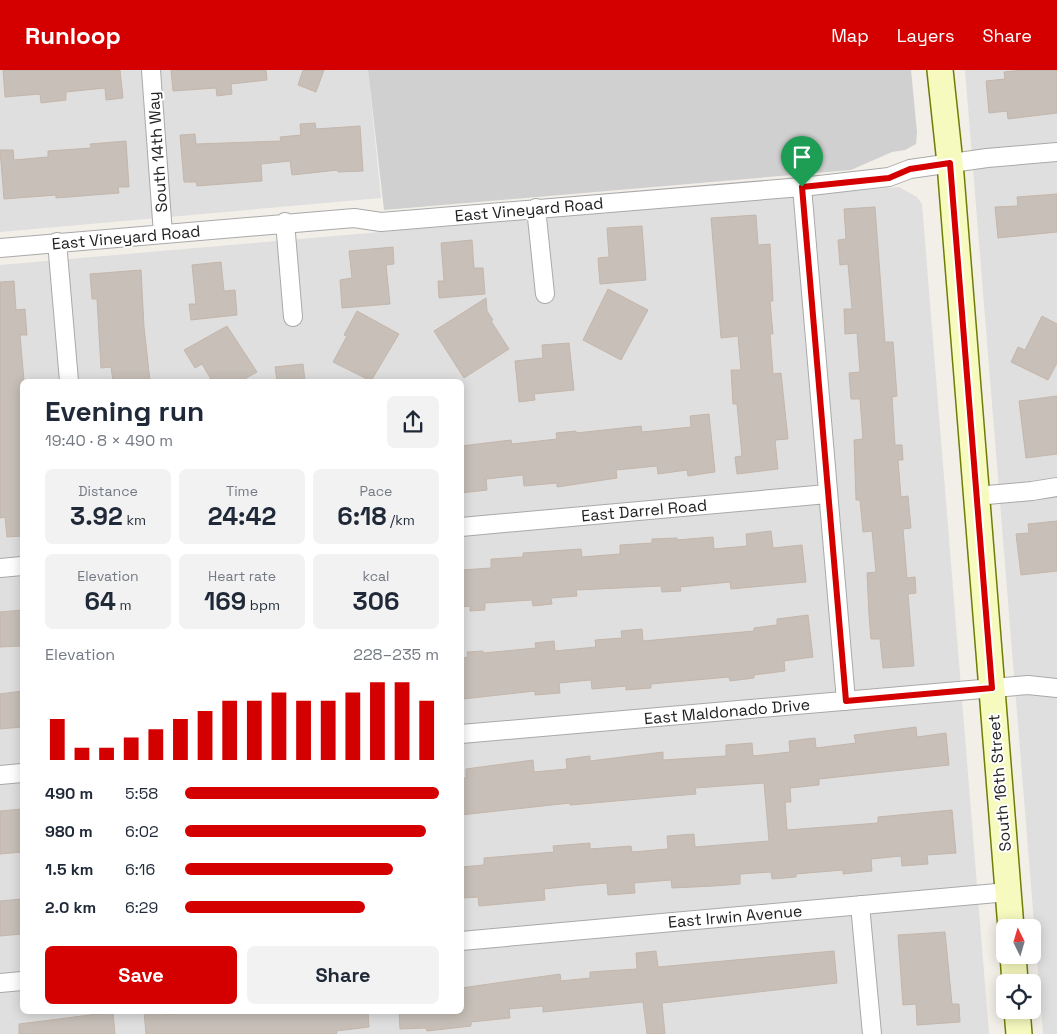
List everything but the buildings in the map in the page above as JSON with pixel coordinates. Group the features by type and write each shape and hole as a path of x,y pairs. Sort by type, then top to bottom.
{"main road":[{"name":"South 16th Street","path":"940,70 950,163 1010,919"},
{"path":"1018,1019 1019,1034"}],"street":[{"name":"South 14th Way","path":"151,70 163,234"},
{"name":"East Vineyard Road","path":"0,248 285,222 354,218 381,222 802,187 889,178 910,169 950,163 1057,152"},
{"path":"802,187 846,701"},
{"path":"536,208 545,294"},
{"path":"285,222 293,317"},
{"path":"57,242 69,379"},
{"path":"976,496 1032,492 1057,487"},
{"name":"East Darrel Road","path":"464,527 827,494"},
{"path":"0,568 20,566"},
{"name":"East Maldonado Drive","path":"464,734 1028,685 1057,688"},
{"path":"0,775 20,773"},
{"name":"East Irwin Avenue","path":"464,941 1008,892"},
{"path":"860,905 872,1034"},
{"path":"0,983 20,981"}],"shaded area":[{"path":"0,70 368,70 381,198 0,232"},
{"path":"368,70 911,70 917,132 916,144 851,170 384,210"},
{"path":"965,70 1057,70 1057,1034 1043,1034 1041,974 1038,974 1037,964 1041,964 1041,919 1034,919"},
{"path":"899,187 917,197 922,204 989,1034 0,1034 0,265"}],"route":[{"path":"950,163 992,688 846,701 802,187 889,178 910,169 950,163"}]}
